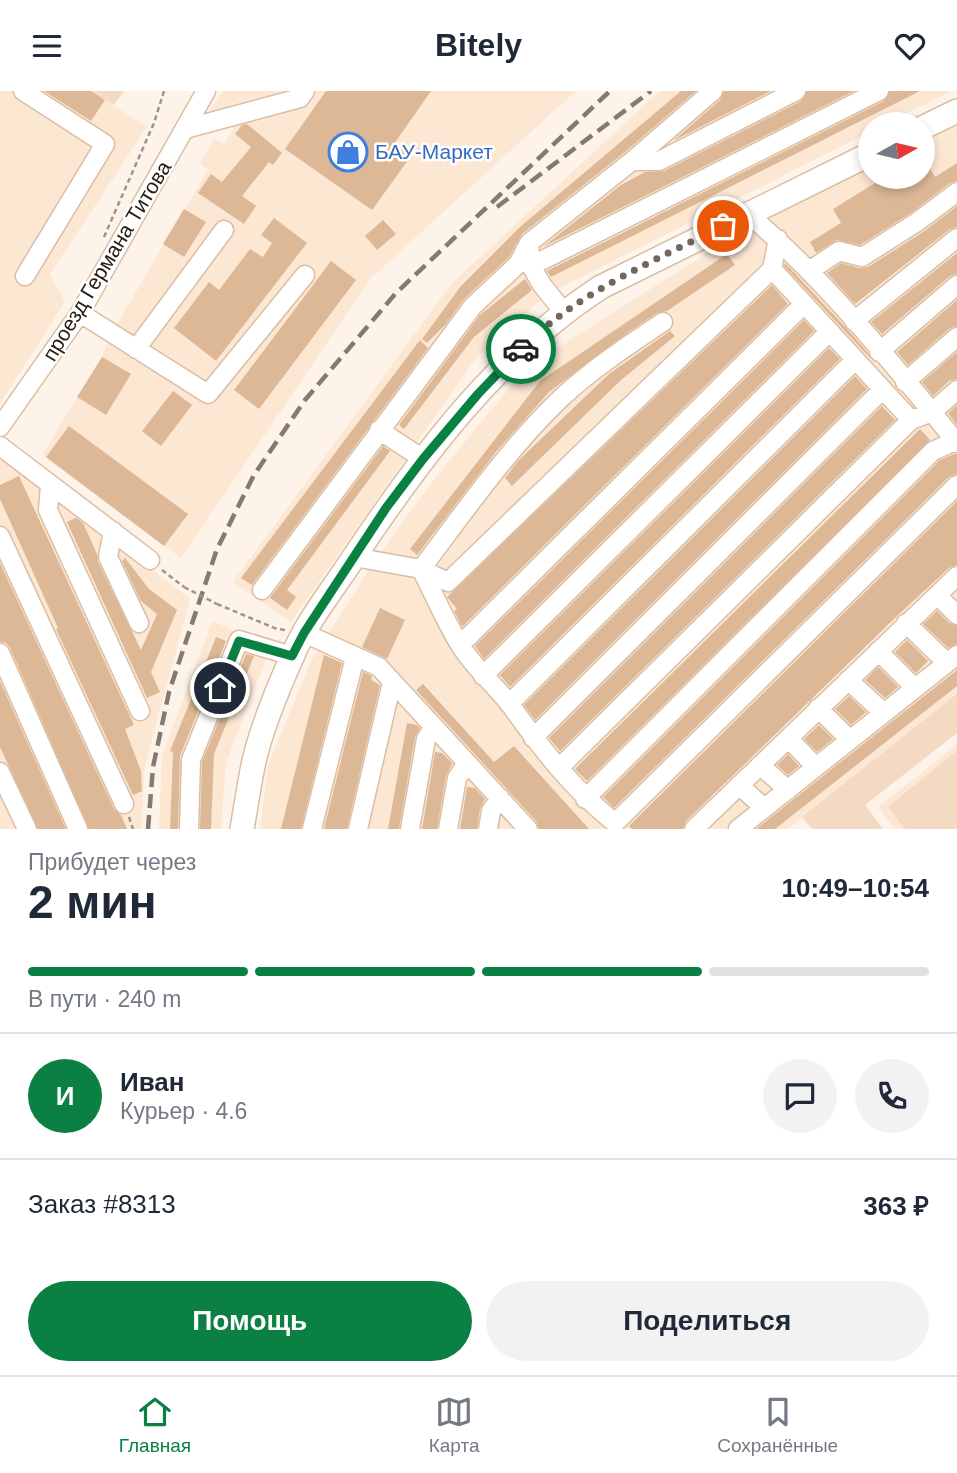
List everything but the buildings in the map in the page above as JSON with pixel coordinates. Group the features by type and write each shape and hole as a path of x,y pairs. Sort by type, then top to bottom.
{"main road":[{"path":"935,122 957,111"},
{"path":"242,829 255,759 292,656 304,633 386,508 478,394 536,334 564,311 601,287 858,160"}],"street":[{"path":"23,91 105,145 25,276"},
{"name":"проезд Германа Титова","path":"0,427 8,402 80,313 206,91"},
{"path":"185,129 300,98 305,91"},
{"path":"262,590 473,306 518,264 529,243 632,161 713,91"},
{"path":"632,161 659,162 796,91"},
{"path":"531,266 879,91"},
{"path":"809,271 839,251 862,257 957,193"},
{"path":"585,799 933,451 956,442 809,271 778,239 748,214"},
{"path":"136,349 224,230"},
{"path":"854,321 957,238"},
{"path":"354,557 421,569 448,582 772,269 778,239"},
{"path":"529,243 531,266 542,285 564,311"},
{"path":"772,269 911,421"},
{"path":"80,313 208,394 305,275"},
{"path":"879,352 957,285"},
{"path":"460,645 804,304"},
{"path":"421,569 500,465 561,399 617,353 663,322"},
{"path":"483,676 829,332"},
{"path":"905,382 957,337"},
{"path":"509,704 855,361"},
{"path":"533,738 882,390"},
{"path":"559,768 911,421 932,412 957,390"},
{"path":"379,430 423,459"},
{"path":"0,446 150,560"},
{"path":"50,484 48,510 141,712"},
{"path":"421,569 460,645 483,676 509,704 533,738 585,799 615,823 957,485"},
{"path":"113,531 108,557 139,623"},
{"path":"0,536 124,804"},
{"path":"694,829 957,576"},
{"path":"937,595 957,615"},
{"path":"738,829 952,659 906,623"},
{"path":"304,633 379,667 528,829"},
{"path":"189,829 191,759 239,641 292,656"},
{"path":"878,651 915,688"},
{"path":"0,653 78,829"},
{"path":"312,829 355,657"},
{"path":"848,680 884,713"},
{"path":"358,829 392,682"},
{"path":"818,708 850,740"},
{"path":"410,829 426,739 434,727"},
{"path":"788,738 816,767"},
{"path":"449,829 457,778 467,763"},
{"path":"760,765 788,790"},
{"path":"0,772 27,829"},
{"path":"739,785 765,808"},
{"path":"488,829 491,811 500,798"}],"path":[{"path":"101,243 154,123 164,91"},
{"path":"150,560 184,587 216,604 276,629 304,633"}],"shaded area":[{"path":"0,91 91,91 147,127 50,274 65,302 0,404"},
{"path":"91,91 124,91 114,105"},
{"path":"223,91 576,91 371,278 181,558 42,455 102,357 111,334 208,170 200,163 214,138 224,144 234,129 209,110"},
{"path":"660,91 952,91 909,112 858,112 858,138 547,294 476,358 291,622 233,582 452,283"},
{"path":"957,126 957,696 788,829 260,829 268,765 311,661 401,524 440,472 527,367 728,240 858,174 858,189 935,189 935,137"},
{"path":"0,450 190,599 145,766 141,829 0,829"},
{"path":"212,621 271,646 226,763 221,829 159,829 162,756"},
{"path":"957,694 957,733 865,805 883,829 812,829 802,817"},
{"path":"957,745 957,829 895,829 878,807"},
{"path":"957,751 957,829 905,829 888,807"}],"railway":[{"path":"148,829 153,767 169,692 217,549 254,475 305,400 396,293 610,91"},
{"path":"497,207 651,91"}],"way so far":[{"path":"521,349 564,311 601,287 723,226"}],"place":[{"name":"БАУ-Маркет","path":"348,152"}],"route":[{"path":"220,688 239,641 292,656 304,633 386,508 478,394 521,349"}]}
